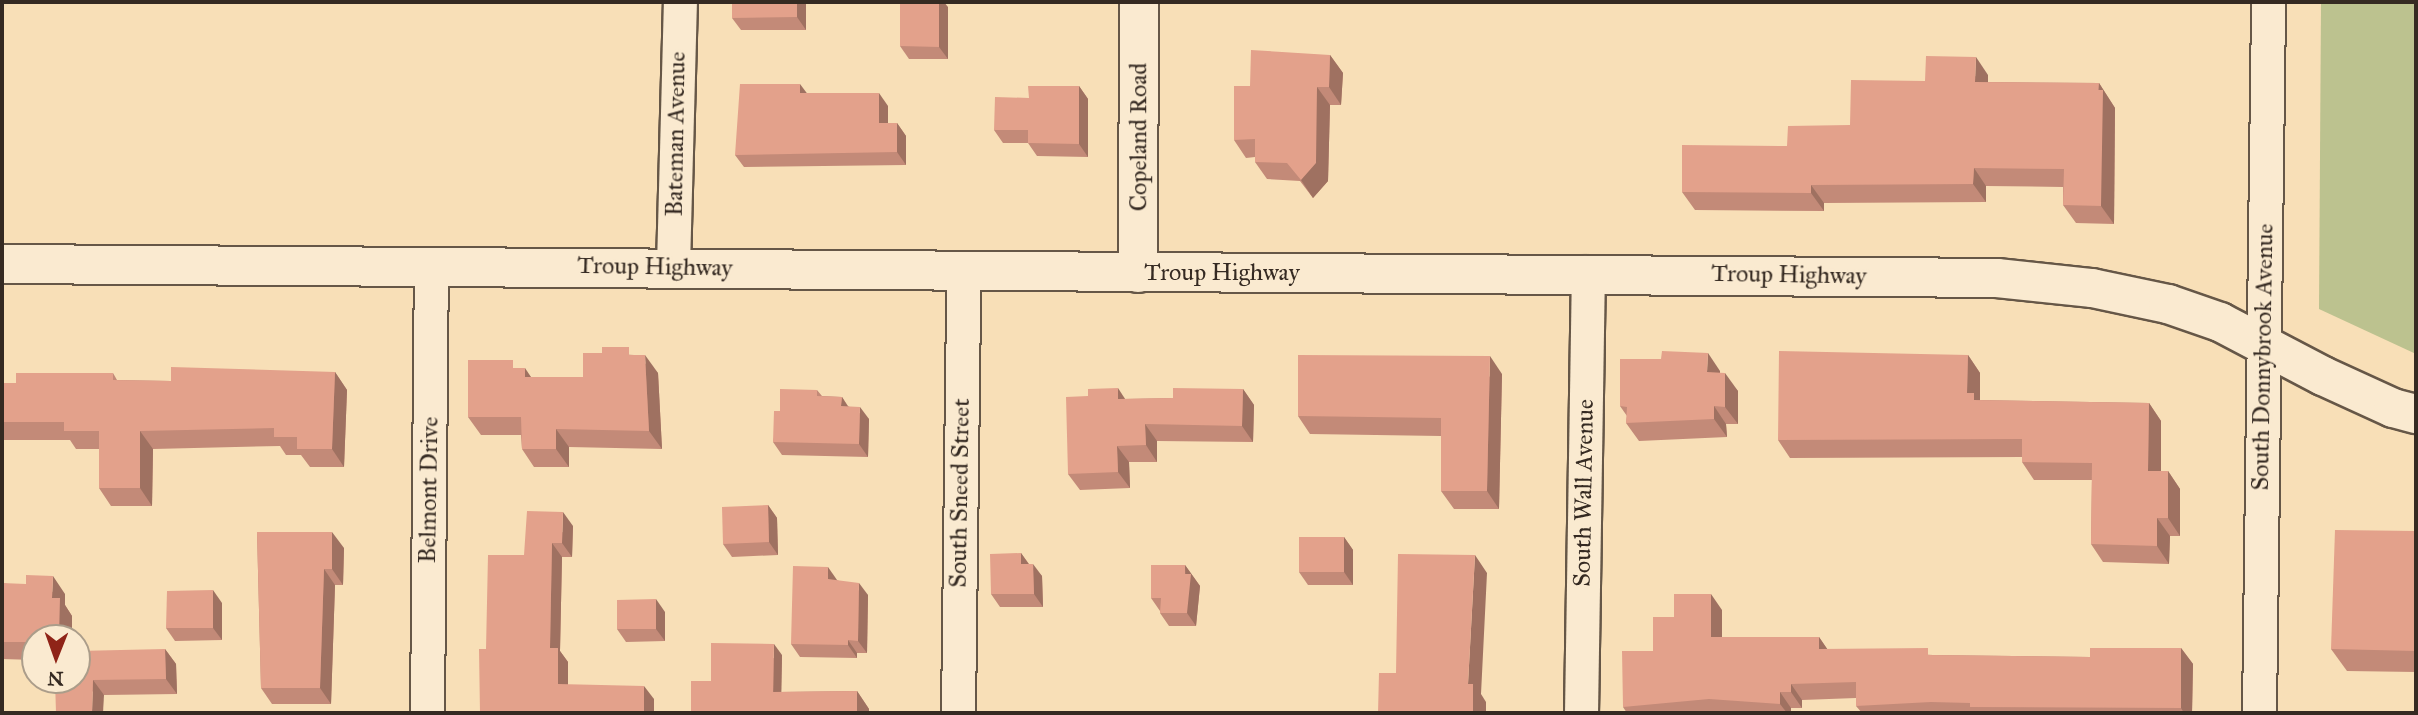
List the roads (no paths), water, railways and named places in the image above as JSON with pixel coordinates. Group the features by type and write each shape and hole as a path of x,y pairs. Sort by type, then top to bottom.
{"main road":[{"name":"Copeland Road","path":"1138,273 1139,2"},
{"name":"Troup Highway","path":"2,264 673,266 962,273 1588,272 1997,278 2079,286 2168,304 2220,322 2262,346 2393,408 2416,414"}],"street":[{"name":"Bateman Avenue","path":"673,266 680,2"},
{"name":"South Donnybrook Avenue","path":"2259,713 2268,2"},
{"name":"Belmont Drive","path":"427,713 431,266"},
{"name":"South Wall Avenue","path":"1581,713 1588,272"},
{"name":"South Sneed Street","path":"958,713 962,273"}]}
